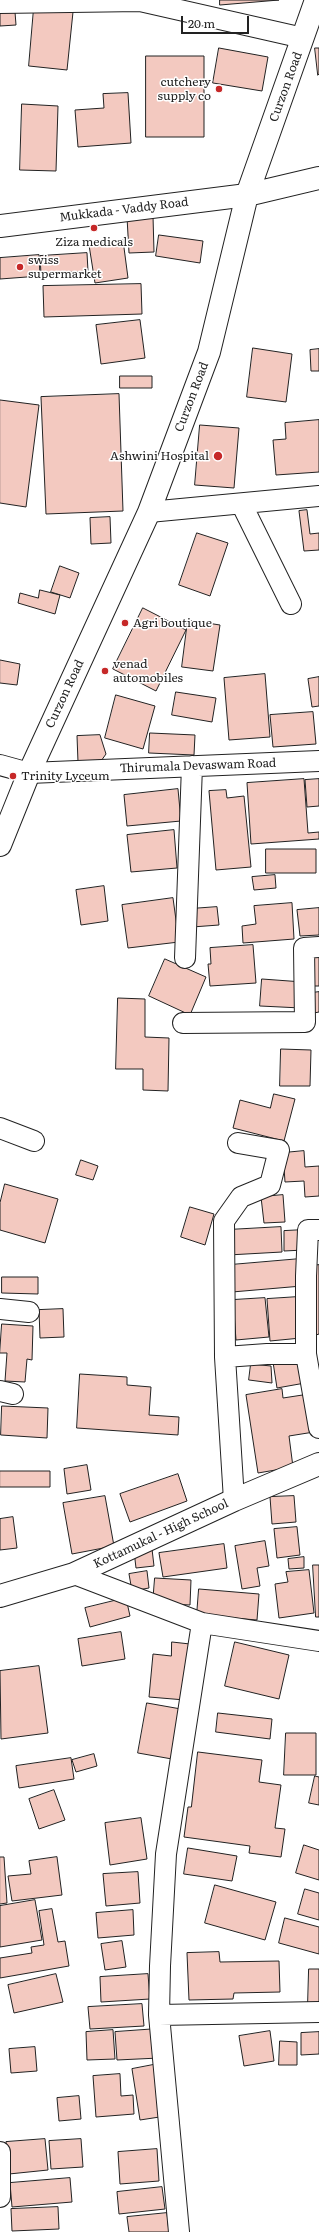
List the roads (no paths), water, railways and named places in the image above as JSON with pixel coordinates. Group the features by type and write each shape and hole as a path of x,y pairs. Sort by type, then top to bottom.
{"main road":[{"name":"Curzon Road","path":"0,845 29,773 149,512 209,352 247,195 316,0"},
{"name":"Mukkada - Vaddy Road","path":"0,226 247,195 319,178"},
{"name":"Kottamukal - High School","path":"0,1596 74,1574 234,1500 319,1464"}],"street":[{"path":"0,3 140,1 303,38"},
{"path":"149,512 242,505 319,496"},
{"path":"242,505 291,604"},
{"name":"Thirumala Devaswam Road","path":"0,765 29,773 319,761"},
{"path":"185,958 192,766"},
{"path":"183,1023 305,1022 304,948 319,947"},
{"path":"0,1128 34,1141"},
{"path":"234,1500 225,1357 224,1221 241,1197 270,1185 279,1150 238,1143"},
{"path":"319,1230 308,1230 306,1354 319,1428"},
{"path":"0,1309 29,1312"},
{"path":"225,1357 267,1354 306,1354"},
{"path":"74,1574 202,1623 319,1640"},
{"path":"179,2232 160,2015 166,1854 202,1623"},
{"path":"160,2015 319,2012"},
{"path":"0,2152 0,2197"}],"place":[{"name":"cutchery supply co","path":"219,89"},
{"name":"Ziza medicals","path":"94,228"},
{"name":"swiss supermarket","path":"20,267"},
{"name":"Ashwini Hospital","path":"218,456"},
{"name":"Agri boutique","path":"125,623"},
{"name":"venad automobiles","path":"105,671"},
{"name":"Trinity Lyceum","path":"13,776"}]}
